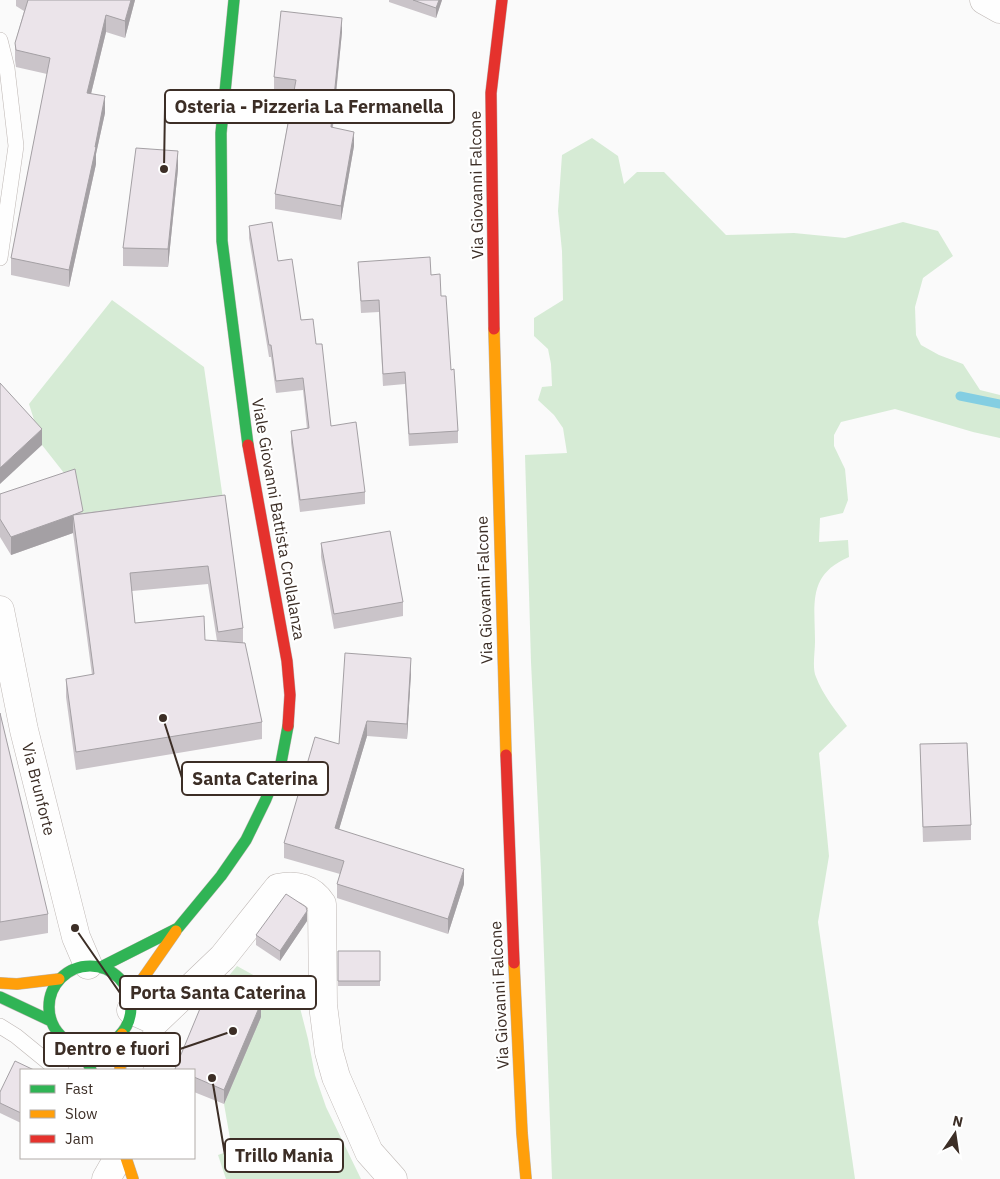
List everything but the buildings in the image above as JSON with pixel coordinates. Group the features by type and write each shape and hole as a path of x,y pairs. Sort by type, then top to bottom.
{"main road":[{"name":"Viale Giovanni Battista Crollalanza","path":"94,966 178,928 222,876 246,840 266,799 281,763 288,726 290,695 287,661 246,432 222,241 221,134 234,0"},
{"name":"Via Giovanni Falcone","path":"502,0 491,93 494,358 510,870 522,1133 526,1179"},
{"path":"120,1069 128,1013 120,978 94,966 77,967 67,972 52,988 48,1010 51,1021 58,1033 68,1042 81,1047 103,1046 113,1041 128,1013 178,928"},
{"path":"0,983 17,984 59,979"},
{"path":"0,997 51,1021"},
{"path":"81,1047 91,1069"},
{"path":"126,1159 133,1179"}],"street":[{"path":"984,0 1000,9"},
{"name":"Via Brunforte","path":"0,610 24,730 76,936 94,966"},
{"path":"128,1013 156,1021 223,957 278,888 297,887 310,890 322,904 323,1006 329,1052 336,1077 370,1152 393,1179"},
{"path":"106,1179 117,1159"}],"lane":[{"path":"0,40 7,68 16,146 0,258"},
{"path":"134,1069 156,1021"},
{"path":"0,1026 59,1069"}],"green space":[{"path":"592,138 618,156 624,184 637,172 664,172 726,235 794,233 845,238 903,222 938,231 953,256 923,278 915,307 916,335 921,345 939,355 963,364 980,390 1000,395 1000,438 895,409 841,422 834,435 834,446 845,469 848,500 843,513 820,518 819,542 848,540 849,557 835,564 826,573 816,592 814,665 816,677 822,690 847,726 819,753 829,856 818,922 855,1179 552,1179 541,871 531,662 525,455 567,453 563,428 554,415 538,400 542,387 552,386 551,364 548,349 534,336 534,318 563,300 562,251 558,211 562,155"},
{"path":"112,300 204,367 225,513 83,531 75,487 42,445 29,404"},
{"path":"237,966 298,1000 315,1075 326,1107 361,1179 226,1179 218,1155 232,1150 224,1104 260,1017 211,997"}],"waterway":[{"path":"960,396 1000,404"}],"traffic: fast":[{"path":"234,0 221,133 222,241 248,445"},
{"path":"101,967 178,928 221,876 246,840 266,799 281,763 288,726"},
{"path":"82,966 98,966 113,973 124,984 131,999 131,1007 128,1023 119,1036 98,1048 82,1048 67,1041 56,1030 49,1015 49,999 56,984 67,973 82,966"},
{"path":"0,997 51,1021"},
{"path":"81,1047 91,1069"}],"traffic: slow":[{"path":"494,329 506,755"},
{"path":"130,997 176,931"},
{"path":"514,963 526,1179"},
{"path":"0,983 17,984 59,979"},
{"path":"120,1069 122,1034"},
{"path":"126,1159 133,1179"}],"traffic: jam":[{"path":"494,329 491,93 502,0"},
{"path":"248,445 287,661 290,695 288,726"},
{"path":"506,755 514,963"}],"place":[{"name":"Osteria - Pizzeria La Fermanella","path":"164,169"},
{"name":"Santa Caterina","path":"163,718"},
{"name":"Porta Santa Caterina","path":"75,928"},
{"name":"Dentro e fuori","path":"233,1031"},
{"name":"Trillo Mania","path":"212,1078"}]}
